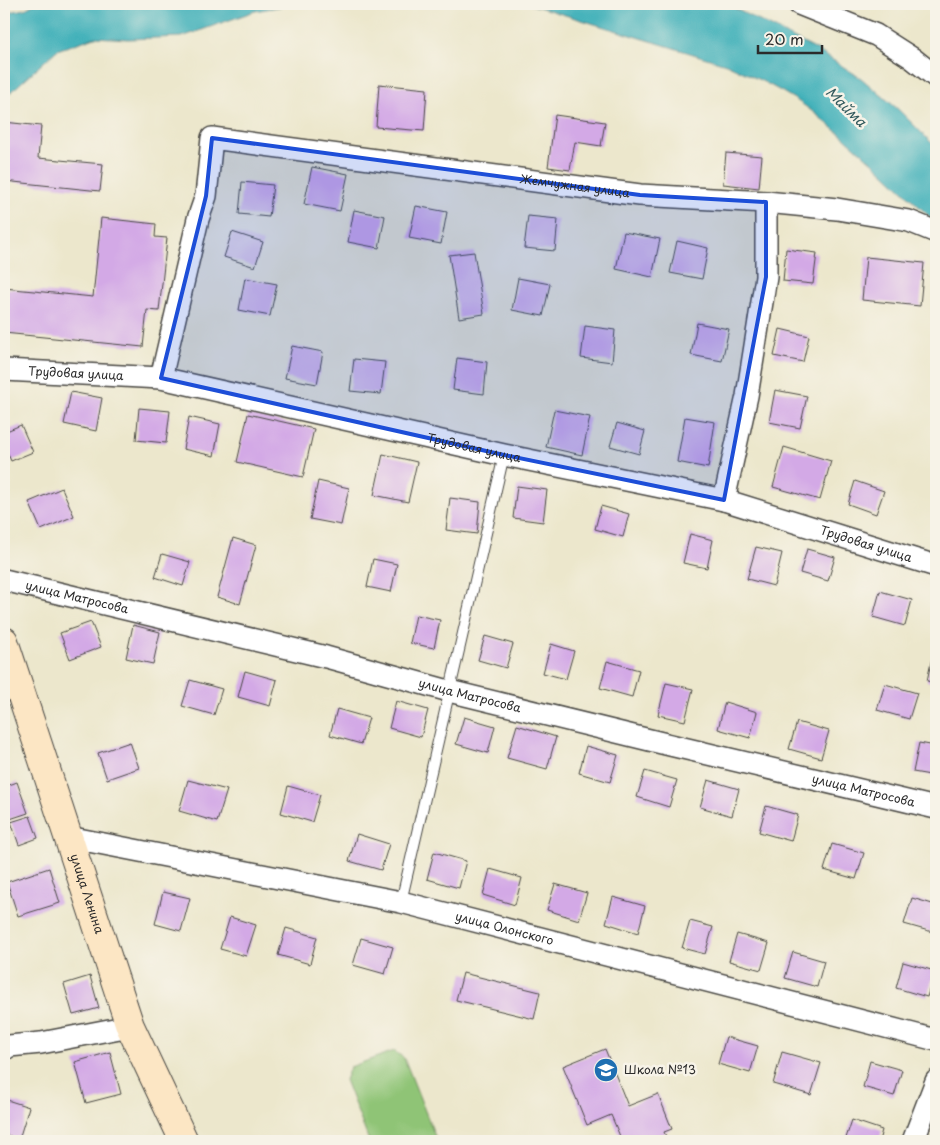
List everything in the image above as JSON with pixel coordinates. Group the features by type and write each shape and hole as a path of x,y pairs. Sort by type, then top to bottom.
{"street":[{"path":"799,4 876,35 912,58 936,77"},
{"name":"Жемчужная улица","path":"161,378 198,219 206,196 212,138 640,195 766,202 837,209 909,221 936,232"},
{"path":"724,500 747,396 766,276 766,202"},
{"name":"Трудовая улица","path":"4,370 161,378 504,456 724,500 936,566"},
{"name":"улица Матросова","path":"4,580 326,657 449,691 936,808"},
{"name":"улица Ленина","path":"4,641 130,1026 184,1141"},
{"name":"улица Олонского","path":"68,837 402,902 936,1040"},
{"path":"4,1050 9,1046 41,1043 130,1026"},
{"path":"913,1141 936,1080"}],"lane":[{"path":"402,902 504,456"}],"highlighted area":[{"path":"212,138 640,195 766,202 766,277 724,500 504,455 161,378 206,196"}],"green space":[{"path":"394,1051 404,1058 437,1141 369,1141 345,1080 350,1067"}],"water":[{"path":"34,4 295,4 255,11 182,37 128,39 95,37 57,50 11,92 4,92 4,13 25,9"},
{"name":"Майма","path":"529,4 726,4 817,50 861,78 899,110 936,147 936,223 845,138 804,105 771,86 726,64"}],"building":[{"path":"379,84 427,89 424,131 376,127"},
{"path":"555,115 605,122 601,146 575,142 570,170 548,167"},
{"path":"4,122 41,126 38,158 103,164 100,191 4,181"},
{"path":"726,153 762,156 759,188 723,184"},
{"path":"312,167 348,174 340,211 304,204"},
{"path":"242,182 273,185 269,217 239,214"},
{"path":"416,206 447,212 441,244 409,238"},
{"path":"354,210 385,216 379,248 348,242"},
{"path":"528,216 558,219 555,251 524,248"},
{"path":"101,218 156,224 155,237 167,238 159,311 147,310 143,347 4,333 4,288 93,297"},
{"path":"232,232 263,242 255,267 224,257"},
{"path":"624,232 660,239 652,277 616,269"},
{"path":"677,241 708,248 702,279 670,273"},
{"path":"786,249 817,253 813,284 783,281"},
{"path":"474,252 484,314 459,318 449,255"},
{"path":"866,257 924,263 920,306 862,300"},
{"path":"245,278 277,284 270,316 239,310"},
{"path":"518,278 550,284 543,316 512,310"},
{"path":"697,323 729,329 722,361 691,355"},
{"path":"585,326 615,330 612,362 581,358"},
{"path":"780,329 809,336 803,362 774,356"},
{"path":"292,346 323,352 317,384 285,378"},
{"path":"457,358 487,362 484,394 453,390"},
{"path":"354,359 385,362 381,394 350,391"},
{"path":"775,390 807,396 800,428 769,422"},
{"path":"71,392 102,398 96,431 64,424"},
{"path":"139,408 170,411 166,443 136,440"},
{"path":"554,410 590,417 582,455 546,447"},
{"path":"248,414 314,429 303,477 237,462"},
{"path":"189,417 220,424 214,456 183,449"},
{"path":"685,417 715,422 708,468 677,462"},
{"path":"617,423 645,431 639,454 610,446"},
{"path":"21,425 33,452 11,461 4,445 4,432"},
{"path":"784,447 831,461 820,500 773,487"},
{"path":"383,454 417,462 408,502 374,495"},
{"path":"318,481 349,488 341,525 310,519"},
{"path":"855,481 884,491 876,514 848,504"},
{"path":"517,486 547,490 543,522 513,518"},
{"path":"62,488 74,516 41,530 29,502"},
{"path":"450,498 480,502 477,534 446,530"},
{"path":"601,506 629,514 623,537 595,529"},
{"path":"690,534 713,540 707,568 683,563"},
{"path":"233,538 256,545 240,604 217,597"},
{"path":"756,547 782,553 774,586 747,579"},
{"path":"807,549 835,557 828,581 800,573"},
{"path":"162,554 190,562 183,586 155,577"},
{"path":"373,559 397,564 391,592 367,587"},
{"path":"880,591 912,600 905,626 873,617"},
{"path":"416,615 440,620 434,648 410,643"},
{"path":"91,622 101,647 70,659 60,633"},
{"path":"133,625 160,632 153,664 126,658"},
{"path":"485,636 513,644 506,668 478,660"},
{"path":"551,644 574,651 566,679 543,673"},
{"path":"934,648 936,649 936,683 927,681"},
{"path":"607,661 639,670 632,697 600,688"},
{"path":"245,671 277,680 270,706 238,697"},
{"path":"190,680 222,689 214,715 182,706"},
{"path":"666,683 693,689 685,721 658,715"},
{"path":"885,684 917,693 909,719 877,710"},
{"path":"396,701 428,710 421,737 389,728"},
{"path":"725,702 757,712 750,738 718,729"},
{"path":"337,709 369,718 361,744 330,735"},
{"path":"464,717 495,726 488,753 456,744"},
{"path":"797,722 829,731 821,758 789,749"},
{"path":"517,725 556,737 547,769 507,758"},
{"path":"130,742 139,768 107,779 98,753"},
{"path":"919,743 936,746 936,776 913,772"},
{"path":"586,746 618,755 610,782 579,773"},
{"path":"645,771 677,780 669,807 637,797"},
{"path":"188,780 227,790 217,822 179,811"},
{"path":"708,780 739,789 732,816 700,807"},
{"path":"17,782 28,813 4,821 4,787"},
{"path":"288,786 320,795 312,822 281,813"},
{"path":"766,806 798,815 791,841 759,832"},
{"path":"30,816 38,838 19,845 11,822"},
{"path":"357,834 389,844 381,870 349,861"},
{"path":"832,844 864,853 856,879 824,870"},
{"path":"434,852 466,861 459,888 427,879"},
{"path":"49,868 60,903 18,916 7,882"},
{"path":"490,869 522,878 515,905 483,895"},
{"path":"555,884 587,893 579,920 547,910"},
{"path":"163,892 190,898 181,931 155,924"},
{"path":"613,897 645,906 638,933 606,923"},
{"path":"912,898 936,905 936,933 904,924"},
{"path":"230,917 256,925 246,956 220,949"},
{"path":"690,921 713,927 705,954 682,948"},
{"path":"286,928 317,937 310,964 278,955"},
{"path":"737,934 769,943 761,970 729,961"},
{"path":"361,938 393,947 385,974 353,965"},
{"path":"793,952 824,961 817,987 785,978"},
{"path":"903,962 935,971 927,997 896,988"},
{"path":"463,973 540,992 534,1019 456,1000"},
{"path":"90,976 99,1008 73,1015 64,984"},
{"path":"726,1037 758,1046 750,1073 718,1064"},
{"path":"605,1049 628,1106 658,1094 672,1129 664,1132 668,1141 622,1141 611,1115 587,1125 563,1066"},
{"path":"110,1052 121,1094 86,1103 75,1062"},
{"path":"782,1052 821,1063 811,1095 773,1084"},
{"path":"870,1061 902,1070 894,1096 863,1087"},
{"path":"4,1099 29,1107 19,1139 4,1134"},
{"path":"852,1120 882,1130 879,1141 845,1141"}],"place":[{"name":"Школа №13","path":"606,1070"}]}
